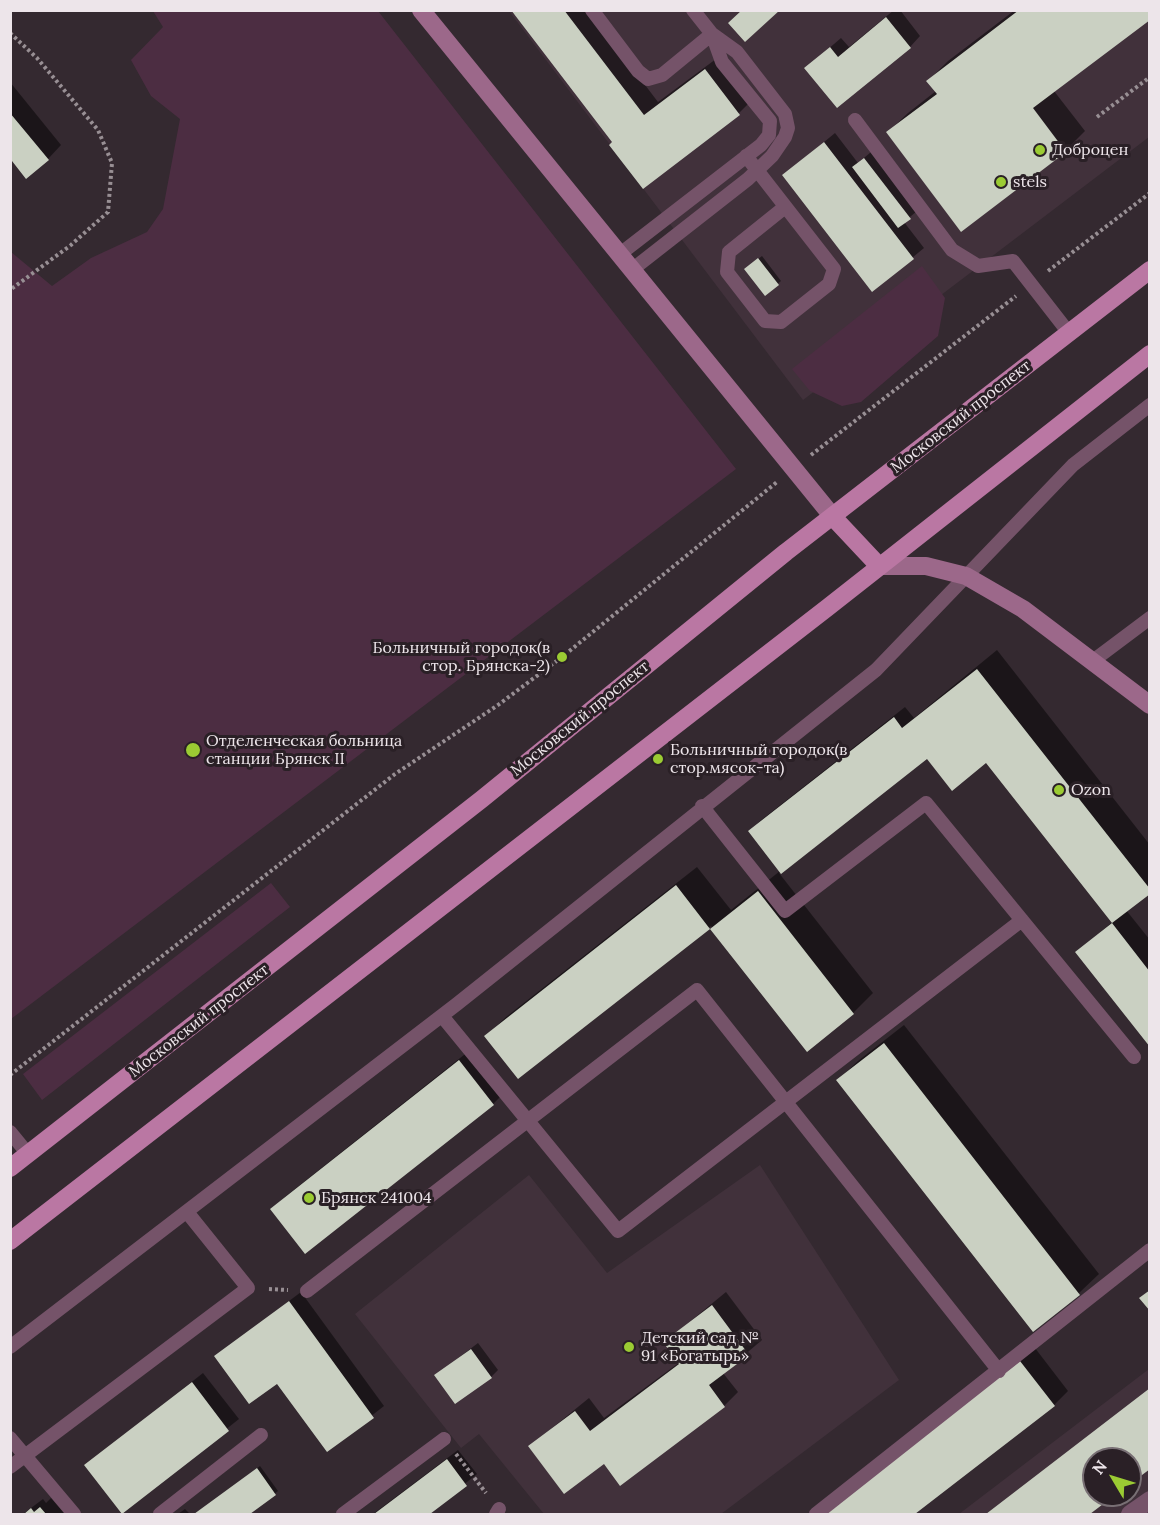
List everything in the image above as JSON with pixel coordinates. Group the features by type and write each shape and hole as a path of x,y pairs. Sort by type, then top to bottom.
{"main road":[{"name":"Московский проспект","path":"10,1168 482,799 833,516 1149,270"},
{"path":"10,1241 1149,354"},
{"path":"833,516 879,566"}],"street":[{"path":"421,10 833,516"},
{"path":"879,566 926,566 966,576 1023,609 1094,660 1149,705"},
{"path":"1130,1515 1149,1500"}],"lane":[{"path":"592,10 638,71 648,79 662,75 712,34"},
{"path":"633,269 757,170 772,156 785,137 788,128 785,114 737,52 712,34 693,10"},
{"path":"620,254 770,135 771,121 722,62 712,34"},
{"path":"855,120 952,250 978,266 1013,261 1069,333"},
{"path":"746,156 834,268 829,284 781,322 765,321 727,272 729,252 785,207"},
{"path":"10,1347 442,1016 876,669 1073,465 1149,405"},
{"path":"1094,660 1149,618"},
{"path":"702,806 785,911 926,803 1134,1057"},
{"path":"442,1016 618,1231 1022,920"},
{"path":"307,1291 697,990 999,1371"},
{"path":"10,1132 28,1154"},
{"path":"10,1467 248,1288 187,1212"},
{"path":"816,1515 1149,1250"},
{"path":"160,1515 261,1435"},
{"path":"10,1438 74,1515"},
{"path":"343,1515 444,1439"}],"path":[{"path":"10,33 37,58 98,130 112,163 108,212 71,245 10,290"},
{"path":"1097,117 1149,77"},
{"path":"1046,273 1149,193"},
{"path":"10,1075 395,774 498,705 562,657 793,468 1018,294"},
{"path":"248,1288 307,1291"},
{"path":"444,1439 497,1512"}],"shaded area":[{"name":"Отделенческая больница станции Брянск II","path":"153,11 378,11 736,469 11,1019 11,252 52,286 91,258 147,232 163,209 180,119 151,96 131,60 163,27"},
{"path":"509,11 1149,11 1149,137 803,400"},
{"path":"922,266 945,298 938,336 861,402 842,406 810,391 792,369"},
{"path":"271,883 290,907 42,1100 23,1074"},
{"name":"Детский сад № 91 «Богатырь»","path":"760,1165 899,1380 721,1514 544,1514 479,1434 461,1448 355,1314 529,1175 607,1273"},
{"path":"1149,1369 1149,1514 959,1514"}],"building":[{"path":"511,10 564,10 644,115 705,69 740,115 643,189 609,145 612,142"},
{"path":"742,10 780,10 745,42 728,23"},
{"path":"1019,10 1150,10 1150,20 1033,108 1066,152 961,232 886,132 937,94 926,81"},
{"path":"886,17 911,48 837,108 804,68 830,47 838,57"},
{"path":"10,113 49,160 26,179 12,161 10,163"},
{"path":"824,142 914,259 872,292 782,175"},
{"path":"864,158 911,219 898,228 852,167"},
{"path":"758,258 779,285 765,296 744,269"},
{"path":"977,669 1150,889 1150,894 1112,923 986,763 952,791 927,759 781,874 748,831 894,717 902,728"},
{"path":"676,885 710,929 518,1079 484,1036"},
{"path":"758,891 854,1014 807,1052 710,929"},
{"path":"1112,923 1150,972 1150,1047 1075,952"},
{"path":"884,1043 1080,1295 1033,1332 836,1080"},
{"path":"459,1060 494,1105 305,1254 270,1209"},
{"path":"1150,1290 1150,1311 1139,1298"},
{"path":"289,1301 374,1418 327,1452 277,1384 249,1404 214,1356"},
{"path":"712,1305 749,1355 709,1385 725,1407 620,1486 604,1464 564,1494 528,1446 575,1411 590,1431 679,1364 663,1342"},
{"path":"471,1349 492,1378 455,1404 434,1375"},
{"path":"1020,1361 1055,1406 915,1514 823,1514"},
{"path":"192,1382 229,1431 122,1514 84,1465"},
{"path":"1150,1388 1150,1469 1142,1475 1142,1447 1082,1447 1082,1507 1099,1507 1090,1514 986,1514"},
{"path":"447,1459 467,1486 430,1514 374,1514"},
{"path":"257,1468 276,1495 250,1514 194,1514"},
{"path":"40,1507 46,1514 24,1514 31,1508 34,1512"}],"place":[{"name":"Доброцен","path":"1040,150"},
{"name":"stels","path":"1001,182"},
{"name":"Больничный городок(в стор. Брянска-2)","path":"562,657"},
{"name":"Отделенческая больница станции Брянск II","path":"193,750"},
{"name":"Больничный городок(в стор.мясок-та)","path":"658,759"},
{"name":"Ozon","path":"1059,790"},
{"name":"Брянск 241004","path":"309,1198"},
{"name":"Детский сад № 91 «Богатырь»","path":"629,1347"}]}
